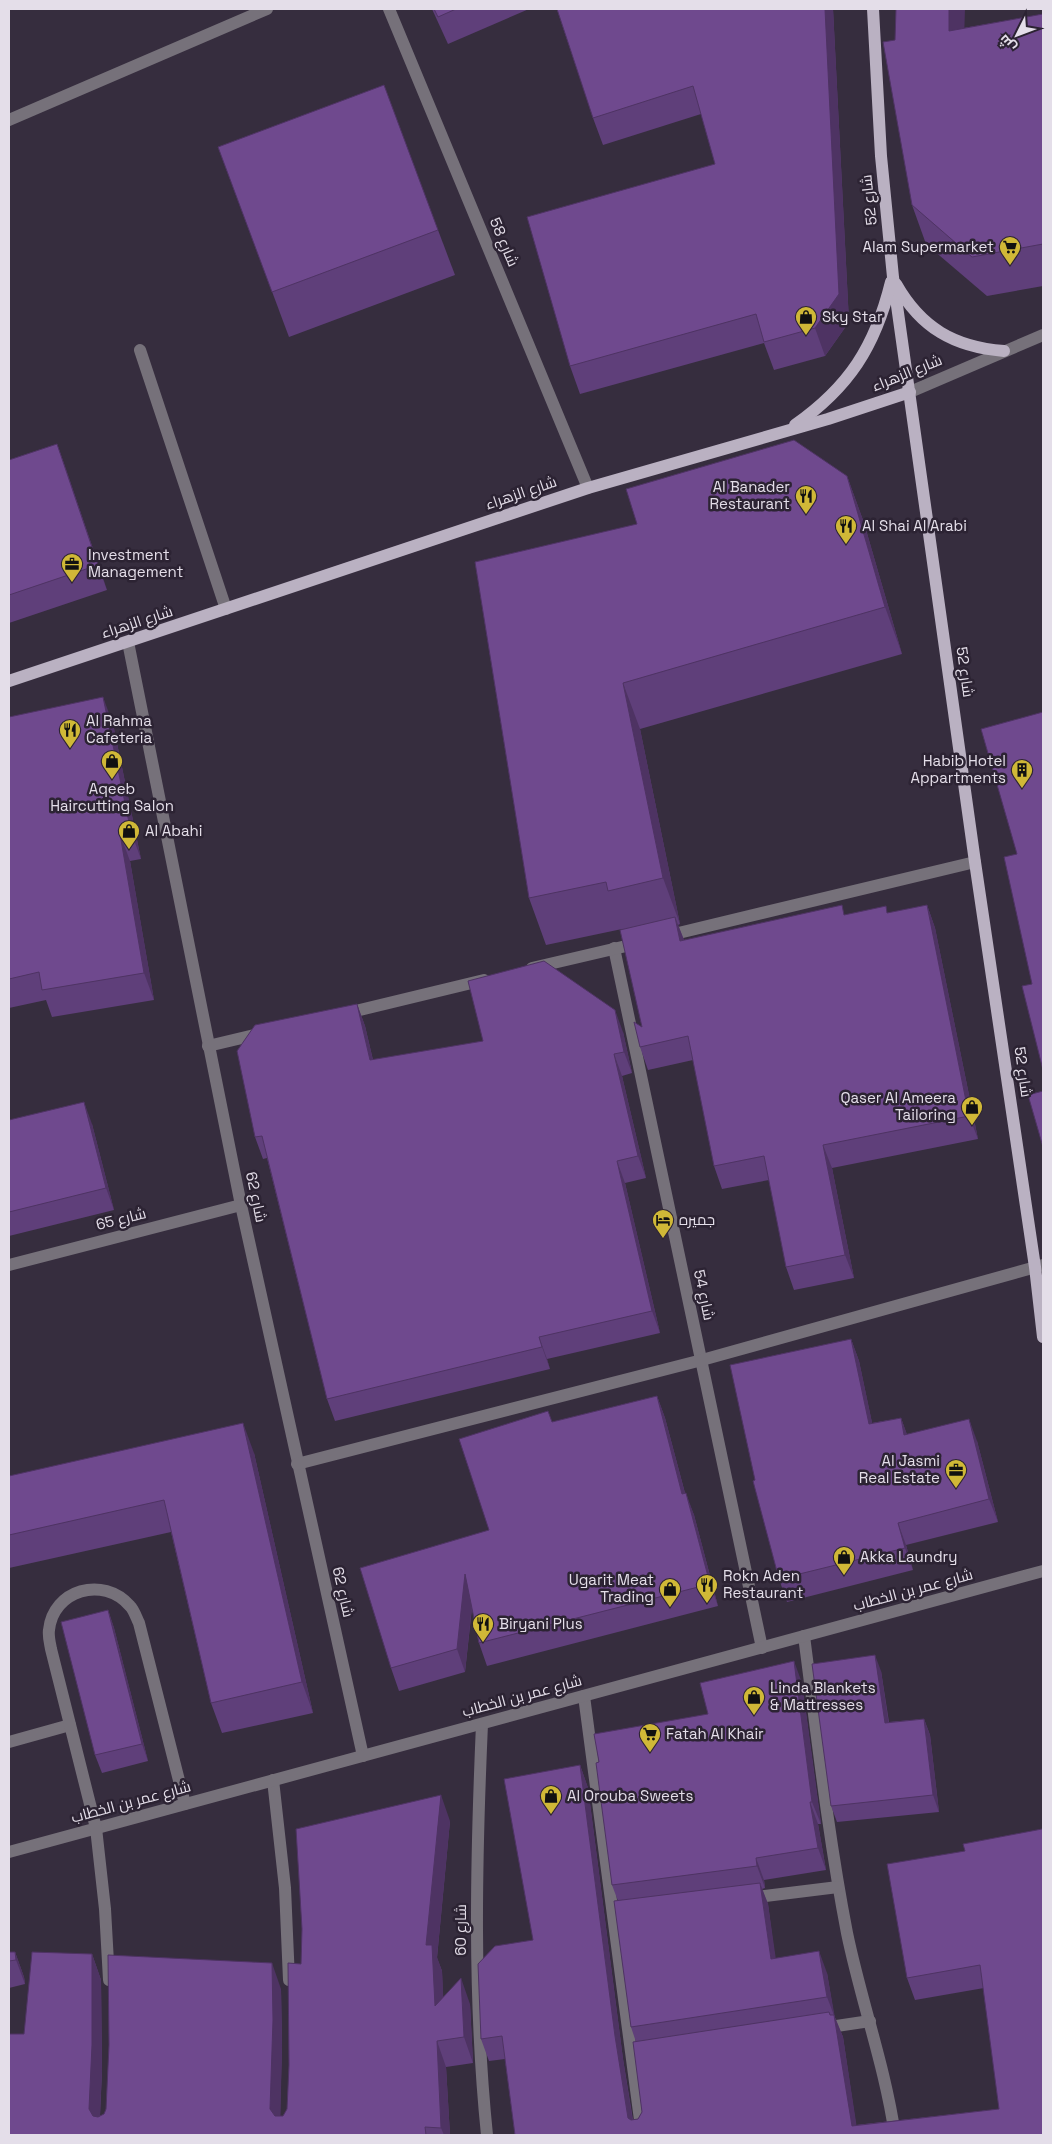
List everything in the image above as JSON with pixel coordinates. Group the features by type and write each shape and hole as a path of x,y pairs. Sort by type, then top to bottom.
{"main road":[{"name":"شارع 52","path":"873,9 881,156 892,277 910,392 975,862 1039,1266 1043,1337"},
{"path":"892,277 904,298 919,317 938,332 959,343 981,349 1004,351"},
{"path":"787,431 837,391 857,366 885,308 892,277"},
{"name":"شارع الزهراء","path":"9,681 588,488 787,431 910,392"}],"street":[{"path":"9,120 267,9"},
{"name":"شارع 58","path":"389,9 588,488"},
{"name":"شارع الزهراء","path":"910,392 1043,335"},
{"path":"140,350 226,609"},
{"name":"شارع 62","path":"128,642 241,1205 363,1756"},
{"path":"518,972 975,862"},
{"name":"شارع 54","path":"614,948 762,1648"},
{"path":"334,1016 498,976"},
{"path":"208,1046 276,1030"},
{"name":"شارع 65","path":"9,1265 241,1205"},
{"path":"297,1464 702,1360 1039,1266"},
{"name":"شارع عمر بن الخطاب","path":"9,1852 1043,1571"},
{"path":"110,1990 105,1909 96,1828 48,1631 53,1613 64,1599 80,1590 99,1588 116,1594 130,1606 139,1623 185,1804"},
{"path":"804,1636 838,1887 858,1979 882,2065 895,2135"},
{"path":"584,1696 636,2057 642,2135"},
{"name":"شارع 60","path":"482,1724 477,1851 477,1978 487,2135"},
{"path":"9,1742 70,1725"},
{"path":"273,1780 284,1888 290,1997"},
{"path":"740,1900 838,1887"},
{"path":"813,2030 870,2021"}],"building":[{"path":"434,9 456,9 438,17"},
{"path":"557,9 825,9 839,294 815,328 764,342 756,314 570,366 527,217 715,164 693,86 593,118"},
{"path":"896,9 949,9 949,31 1043,14 1043,244 972,257 912,205 883,42 895,40"},
{"path":"384,85 438,230 272,292 218,147"},
{"path":"794,440 847,476 885,607 623,683 663,878 608,891 606,882 529,898 475,562 637,524 626,489"},
{"path":"57,444 98,565 9,595 9,460"},
{"path":"103,697 131,832 120,834 144,973 42,990 39,972 9,979 9,717"},
{"path":"1043,712 1043,1070 1022,986 1032,984 1004,857 1017,854 981,729"},
{"path":"842,905 844,915 886,906 887,913 927,905 969,1116 823,1145 845,1255 786,1267 764,1156 714,1166 688,1036 640,1047 634,1022 642,1027 620,930 675,917 680,941"},
{"path":"544,961 615,1010 624,1052 614,1054 638,1156 617,1161 652,1311 539,1337 542,1347 327,1399 262,1136 255,1137 237,1051 255,1025 357,1004 370,1060 483,1041 468,981"},
{"path":"1043,1091 1043,1147 1028,1095"},
{"path":"84,1102 106,1188 9,1212 9,1120"},
{"path":"851,1339 869,1424 901,1418 904,1435 969,1419 989,1499 898,1523 905,1548 779,1579 753,1481 755,1480 730,1365"},
{"path":"657,1396 682,1494 686,1493 710,1584 479,1643 465,1574 457,1649 391,1668 360,1568 489,1530 459,1439 548,1411 552,1422"},
{"path":"243,1423 302,1682 211,1703 164,1500 9,1535 9,1476"},
{"path":"108,1610 142,1744 95,1755 61,1622"},
{"path":"875,1655 885,1723 924,1719 933,1795 831,1806 812,1664"},
{"path":"794,1661 812,1802 810,1802 818,1848 756,1858 757,1866 612,1885 596,1763 599,1762 594,1734 708,1714 700,1683"},
{"path":"580,1765 615,2036 628,2118 631,2120 638,2119 642,2112 633,2042 829,2012 830,2015 834,2015 852,2126 999,2109 980,1965 907,1978 887,1864 965,1851 963,1844 1042,1829 1043,2135 515,2135 502,2036 481,2039 478,1964 495,1946 533,1940 504,1779"},
{"path":"441,1795 426,1945 432,1945 435,2006 461,1978 464,2037 437,2041 441,2128 425,2127 426,2135 9,2135 9,2034 24,2034 32,1952 92,1954 92,2045 89,2109 93,2116 98,2117 104,2114 106,2109 109,2045 108,1955 272,1963 273,2020 270,2109 275,2116 283,2116 287,2109 289,2065 288,1963 301,1964 302,1929 296,1829"},
{"path":"760,1883 771,1959 819,1951 827,1997 631,2027 614,1901"},
{"path":"9,1952 15,1952 16,1960 9,1961"}],"place":[{"name":"Alam Supermarket","path":"1010,266"},
{"name":"Sky Star","path":"806,336"},
{"name":"Al Banader Restaurant","path":"806,515"},
{"name":"Al Shai Al Arabi","path":"846,545"},
{"name":"Investment Management","path":"72,583"},
{"name":"Al Rahma Cafeteria","path":"70,749"},
{"name":"Aqeeb Haircutting Salon","path":"112,780"},
{"name":"Habib Hotel Appartments","path":"1022,789"},
{"name":"Al Abahi","path":"129,850"},
{"name":"Qaser Al Ameera Tailoring","path":"972,1126"},
{"name":"جميره","path":"663,1239"},
{"name":"Al Jasmi Real Estate","path":"956,1489"},
{"name":"Akka Laundry","path":"844,1576"},
{"name":"Rokn Aden Restaurant","path":"707,1604"},
{"name":"Ugarit Meat Trading","path":"670,1608"},
{"name":"Biryani Plus","path":"483,1643"},
{"name":"Linda Blankets & Mattresses","path":"754,1716"},
{"name":"Fatah Al Khair","path":"650,1753"},
{"name":"Al Orouba Sweets","path":"551,1815"}]}
